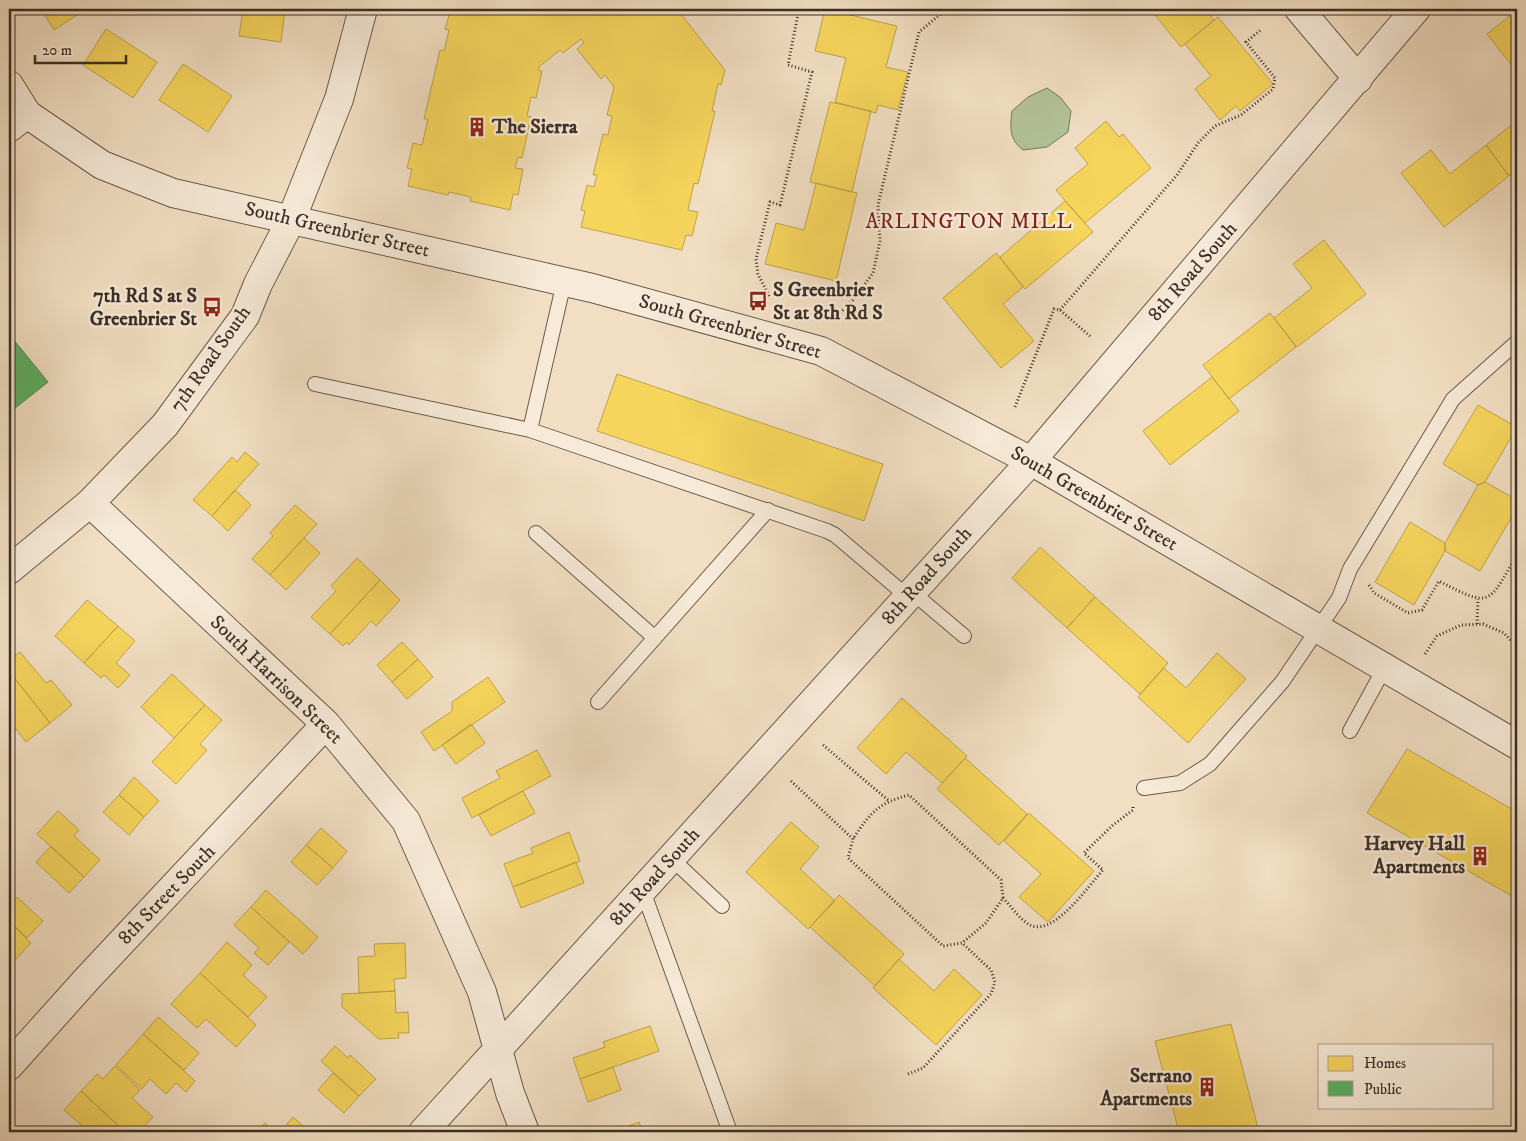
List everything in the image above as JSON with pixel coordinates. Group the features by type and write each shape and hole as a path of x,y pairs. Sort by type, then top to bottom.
{"street":[{"name":"7th Road South","path":"9,570 90,503 165,425 245,316 258,284 290,220 339,99 363,9"},
{"path":"1299,9 1358,79"},
{"name":"8th Road South","path":"424,1132 498,1047 643,892 1031,461 1416,9"},
{"name":"South Greenbrier Street","path":"9,85 18,121 102,165 173,193 564,282 821,351 1031,461 1517,745"},
{"name":"South Harrison Street","path":"90,503 326,724 406,821 482,992 510,1093 525,1132"},
{"name":"8th Street South","path":"9,1066 87,979 326,724"}],"lane":[{"path":"530,430 564,282"},
{"path":"1144,788 1180,783 1210,764 1282,682 1339,598 1353,564 1453,399 1517,342"},
{"path":"315,384 530,430 768,510 835,535 964,636"},
{"path":"598,702 768,510"},
{"path":"536,532 655,638"},
{"path":"1350,731 1385,667"},
{"path":"672,859 722,906"},
{"path":"643,892 730,1132"}],"path":[{"path":"769,296 758,274 756,259 770,202 780,205 812,72 788,65 799,9"},
{"path":"835,318 853,300 873,273 880,241 878,205 919,32 947,9"},
{"path":"1060,310 1177,175 1198,143 1215,126 1240,115 1273,89 1275,78 1246,42 1262,29"},
{"path":"1015,407 1054,309 1060,310 1091,336"},
{"path":"1353,564 1366,573 1369,586 1374,593 1408,612 1422,610 1439,581 1472,598 1483,599 1496,592 1517,555"},
{"path":"1477,624 1478,599"},
{"path":"1425,654 1437,636 1460,625 1477,624 1504,634 1517,647"},
{"path":"823,745 888,800"},
{"path":"791,781 853,839"},
{"path":"909,795 1001,880 1002,898 986,923 962,943 943,946 848,858 853,839 867,817 888,800 909,795"},
{"path":"1002,898 1031,926 1044,927 1056,922 1103,870 1084,854 1112,825 1133,810 1132,802"},
{"path":"908,1074 923,1068 991,994 995,982 991,970 962,943"}],"green space":[{"path":"1047,88 1060,97 1071,111 1068,132 1047,147 1023,150 1018,146 1013,137 1012,111 1028,97"}],"building: Homes":[{"path":"41,9 86,9 54,30"},
{"path":"243,9 285,9 281,42 239,36"},
{"name":"The Sierra","path":"451,9 677,9 725,70 721,85 718,84 712,111 715,111 698,184 694,183 688,210 698,212 692,236 686,235 682,250 581,227 585,211 581,210 587,185 594,187 597,175 593,175 603,134 608,135 612,116 607,115 614,87 605,75 601,79 577,49 584,43 581,39 563,53 560,50 539,67 538,70 542,71 536,98 531,97 527,116 531,117 522,158 518,157 515,168 523,169 518,195 513,194 510,210 470,201 471,197 449,192 448,195 408,186 412,169 407,168 413,143 422,145 428,119 424,119 440,50 444,51 449,30 445,29"},
{"path":"825,9 897,26 886,67 908,72 898,110 878,105 876,113 835,102 846,58 815,51"},
{"path":"1150,9 1205,9 1214,20 1181,47"},
{"path":"1517,10 1517,72 1487,34"},
{"path":"1218,17 1273,84 1240,111 1236,106 1220,120 1195,89 1211,76 1185,44"},
{"path":"106,29 157,62 133,98 83,65"},
{"path":"183,64 232,96 208,132 159,100"},
{"path":"830,102 871,111 852,192 810,182"},
{"path":"1106,121 1119,137 1123,134 1151,168 1085,223 1056,190 1088,164 1075,148"},
{"path":"1517,121 1517,170 1509,176 1486,145"},
{"path":"1486,145 1509,176 1444,227 1401,173 1431,150 1450,174"},
{"path":"816,183 857,193 836,281 765,264 776,223 804,230"},
{"path":"1065,201 1093,232 1025,289 1000,257"},
{"path":"1324,240 1366,294 1297,347 1274,318 1312,288 1293,264"},
{"path":"996,253 1023,287 1003,304 1034,341 1001,368 943,298"},
{"path":"1270,313 1296,347 1229,399 1203,365"},
{"path":"617,374 883,464 864,521 597,431"},
{"path":"1212,377 1239,411 1170,465 1143,431"},
{"path":"1478,405 1513,425 1513,434 1485,482 1478,485 1443,464"},
{"path":"1517,417 1517,437 1513,434 1513,425"},
{"path":"245,452 259,464 212,516 193,500 232,457 237,462"},
{"path":"1485,482 1517,500 1517,508 1480,571 1445,551 1445,543 1478,485"},
{"path":"235,490 251,505 228,531 212,516"},
{"path":"295,505 317,524 270,575 252,559 273,536 270,533"},
{"path":"1410,522 1445,543 1445,551 1414,605 1375,582"},
{"path":"304,538 320,553 286,590 270,575"},
{"path":"1040,547 1095,597 1067,628 1012,578"},
{"path":"357,558 380,580 330,634 311,617 336,591 331,586"},
{"path":"380,580 400,600 376,626 371,621 349,645 347,642 343,646 330,634"},
{"path":"1095,597 1168,663 1140,694 1067,628"},
{"path":"87,600 118,626 84,663 55,636"},
{"path":"118,626 135,641 116,663 130,675 118,688 104,675 101,678 84,663"},
{"path":"402,642 418,659 392,682 377,665"},
{"path":"20,652 46,683 51,680 72,705 50,723 9,671 9,660"},
{"path":"1217,653 1246,679 1188,743 1138,697 1164,668 1186,688"},
{"path":"418,659 433,677 407,699 392,682"},
{"path":"9,671 50,723 26,742 9,720 12,714 9,711"},
{"path":"172,674 205,705 174,738 141,707"},
{"path":"488,677 505,702 434,751 421,732 452,711 452,702"},
{"path":"902,698 967,756 942,783 906,752 886,774 857,748"},
{"path":"205,705 222,720 200,744 207,750 176,784 152,762"},
{"path":"471,724 485,743 456,764 442,745"},
{"name":"Harvey Hall Apartments","path":"1407,749 1517,812 1517,899 1367,813"},
{"path":"537,750 551,776 472,818 462,798 500,778 496,771"},
{"path":"965,758 1027,814 999,845 937,789"},
{"path":"134,777 159,801 144,817 119,795"},
{"path":"523,791 535,813 491,836 479,815"},
{"path":"119,795 144,817 129,835 103,812"},
{"path":"58,811 79,830 74,836 100,860 84,877 37,834"},
{"path":"1029,813 1094,871 1048,922 1019,897 1041,874 1004,841"},
{"path":"791,822 819,847 800,869 835,901 808,929 746,872"},
{"path":"321,828 347,851 333,868 306,845"},
{"path":"569,832 580,861 513,887 504,864 533,853 531,848"},
{"path":"306,845 333,868 317,885 291,862"},
{"path":"51,846 84,877 69,893 36,862"},
{"path":"576,862 584,883 521,908 513,887"},
{"path":"266,890 318,937 303,954 251,907"},
{"path":"839,895 904,954 875,986 810,927"},
{"path":"17,897 43,921 27,938 9,921 9,907"},
{"path":"251,907 289,942 268,965 254,953 259,948 234,925"},
{"path":"9,921 31,943 16,959 9,953"},
{"path":"227,942 252,965 243,975 267,997 248,1017 200,973"},
{"path":"405,943 406,978 394,979 395,991 359,993 358,957 375,956 374,944"},
{"path":"899,959 934,991 954,969 982,995 936,1045 873,988"},
{"path":"200,973 256,1025 236,1047 206,1019 197,1028 171,1004"},
{"path":"395,991 396,1013 408,1012 409,1033 398,1033 399,1038 379,1039 342,1007 342,994"},
{"path":"158,1017 199,1053 184,1070 143,1034"},
{"name":"Serrano Apartments","path":"1231,1024 1259,1132 1179,1132 1155,1041"},
{"path":"650,1026 659,1051 580,1079 573,1058 605,1047 603,1042"},
{"path":"143,1034 195,1081 186,1092 176,1083 166,1094 150,1079 142,1089 116,1065"},
{"path":"335,1046 348,1058 350,1055 376,1079 359,1096 321,1061"},
{"path":"115,1066 140,1090 132,1098 153,1117 139,1132 125,1132 81,1091 97,1074 103,1079"},
{"path":"613,1067 621,1090 588,1102 580,1079"},
{"path":"333,1073 359,1096 344,1113 318,1090"},
{"path":"81,1091 125,1132 89,1132 64,1110"},
{"path":"293,1117 310,1132 280,1132"},
{"path":"639,1122 643,1132 613,1132"},
{"path":"265,1123 275,1132 256,1132"}],"building: Public":[{"path":"9,334 48,382 9,413"}],"place":[{"name":"The Sierra","path":"477,127"},
{"name":"S Greenbrier St at 8th Rd S","path":"758,301"},
{"name":"7th Rd S at S Greenbrier St","path":"212,307"},
{"name":"Harvey Hall Apartments","path":"1480,856"},
{"name":"Serrano Apartments","path":"1207,1087"}],"district":[{"name":"ARLINGTON MILL","path":"969,222"}]}
